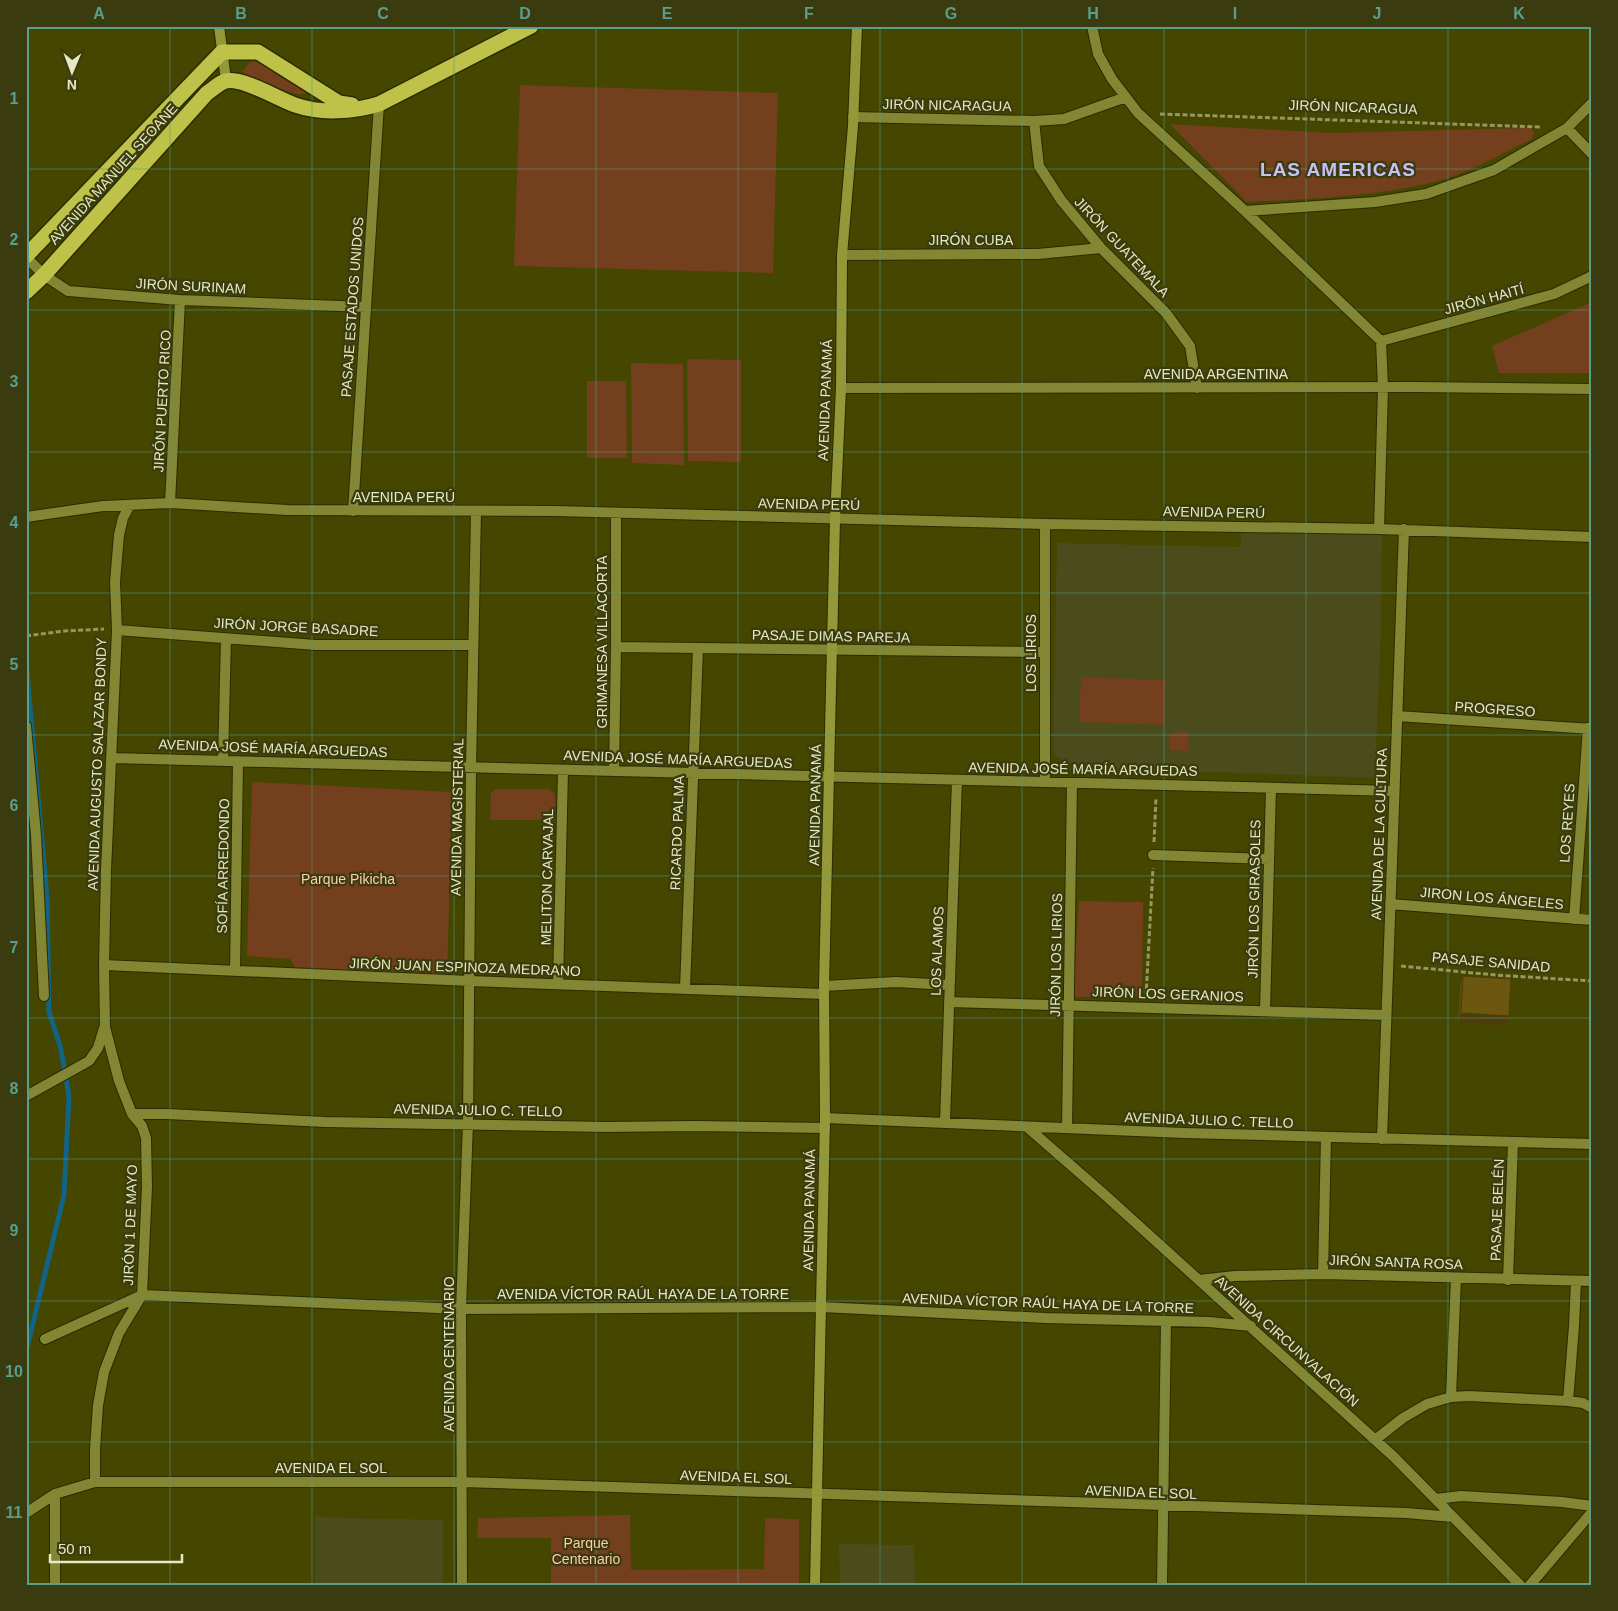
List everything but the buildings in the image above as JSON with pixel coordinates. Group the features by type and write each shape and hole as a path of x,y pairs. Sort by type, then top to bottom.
{"highway":[{"path":"226,80 241,82 296,106 325,111 373,106 531,26"},
{"path":"222,52 258,52 339,103 373,106"},
{"name":"AVENIDA MANUEL SEOANE","path":"26,257 222,52"},
{"name":"AVENIDA MANUEL SEOANE","path":"26,292 44,275 207,93 226,80"}],"street":[{"path":"218,26 226,80"},
{"name":"AVENIDA PANAMÁ","path":"815,1585 825,1123 824,990 835,519 841,388 842,255 853,117 857,26"},
{"path":"1092,26 1098,54 1112,79 1138,113 1245,211 1381,341 1383,387 1379,529"},
{"name":"JIRÓN NICARAGUA","path":"853,117 1064,120 1126,97"},
{"path":"1245,211 1375,202 1426,194 1494,170 1567,128 1592,104"},
{"name":"PASAJE ESTADOS UNIDOS","path":"354,510 366,307 373,106"},
{"name":"JIRÓN GUATEMALA","path":"1034,121 1039,166 1061,200 1101,248 1166,313 1190,346 1197,388"},
{"path":"1567,128 1592,154"},
{"name":"JIRÓN CUBA","path":"842,255 1038,254 1101,248"},
{"name":"JIRÓN SURINAM","path":"26,257 44,275 68,291 180,300 366,307"},
{"name":"JIRÓN HAITÍ","path":"1381,341 1554,294 1592,276"},
{"name":"JIRÓN PUERTO RICO","path":"170,503 180,300"},
{"name":"AVENIDA ARGENTINA","path":"841,388 1383,387 1592,389"},
{"name":"AVENIDA PERÚ","path":"26,517 103,506 170,503 287,510 616,513 1045,524 1379,529 1592,536"},
{"name":"AVENIDA AUGUSTO SALAZAR BONDY","path":"105,1027 104,965 117,630 115,610 116,559 118,535 123,518 130,505"},
{"name":"AVENIDA MAGISTERIAL","path":"468,1123 471,767 476,511"},
{"name":"GRIMANESA VILLACORTA","path":"614,771 616,513"},
{"name":"LOS LIRIOS","path":"1045,524 1045,782"},
{"name":"AVENIDA DE LA CULTURA","path":"1382,1139 1404,530"},
{"name":"JIRÓN JORGE BASADRE","path":"117,630 316,645 473,645"},
{"path":"223,761 226,638"},
{"name":"PASAJE DIMAS PAREJA","path":"616,647 1045,652"},
{"name":"RICARDO PALMA","path":"685,989 698,648"},
{"name":"PROGRESO","path":"1397,716 1590,728"},
{"path":"26,726 36,835 44,996"},
{"name":"LOS REYES","path":"1574,919 1590,728"},
{"name":"AVENIDA JOSÉ MARÍA ARGUEDAS","path":"111,758 1394,791"},
{"name":"SOFÍA ARREDONDO","path":"235,971 238,761"},
{"name":"MELITON CARVAJAL","path":"558,984 563,770"},
{"name":"LOS ALAMOS","path":"945,1122 957,780"},
{"name":"JIRÓN LOS LIRIOS","path":"1067,1128 1072,783"},
{"name":"JIRÓN LOS GIRASOLES","path":"1265,1011 1271,788"},
{"path":"1153,855 1269,859"},
{"name":"JIRON LOS ÁNGELES","path":"1390,904 1592,920"},
{"name":"JIRÓN JUAN ESPINOZA MEDRANO","path":"104,965 685,989 824,990"},
{"path":"824,990 896,982 949,985"},
{"name":"JIRÓN LOS GERANIOS","path":"949,1002 1386,1014"},
{"path":"26,1096 89,1060 98,1048 105,1027"},
{"name":"JIRÓN 1 DE MAYO","path":"95,1482 97,1422 104,1372 119,1332 142,1295 147,1187 146,1138 142,1126 132,1114 119,1081 105,1027"},
{"name":"AVENIDA JULIO C. TELLO","path":"132,1114 325,1122 468,1123 606,1127 945,1122 1382,1139 1592,1144"},
{"name":"AVENIDA CENTENARIO","path":"462,1585 461,1308 468,1123"},
{"name":"AVENIDA CIRCUNVALACIÓN","path":"1027,1126 1251,1326 1375,1440 1520,1585"},
{"path":"1323,1274 1326,1137"},
{"name":"PASAJE BELÉN","path":"1508,1280 1513,1142"},
{"name":"JIRÓN SANTA ROSA","path":"1199,1280 1235,1276 1323,1274 1592,1281"},
{"path":"1451,1397 1456,1278"},
{"path":"1568,1401 1576,1281"},
{"name":"AVENIDA VÍCTOR RAÚL HAYA DE LA TORRE","path":"44,1339 142,1295 461,1308 820,1307 1035,1318 1210,1322 1251,1326"},
{"path":"1162,1585 1166,1321"},
{"path":"1375,1440 1403,1418 1427,1404 1451,1397 1469,1396 1568,1401 1583,1403 1592,1408"},
{"name":"AVENIDA EL SOL","path":"26,1513 55,1494 95,1482 462,1482 1396,1513 1453,1517"},
{"path":"55,1494 55,1585"},
{"path":"1436,1499 1461,1496 1562,1502 1592,1506"},
{"path":"1530,1585 1592,1512"}],"path":[{"name":"JIRÓN NICARAGUA","path":"1138,113 1567,128"},
{"path":"26,636 71,630 117,630"},
{"path":"1146,1007 1157,785"},
{"name":"PASAJE SANIDAD","path":"1388,965 1495,975 1592,981"}],"shaded area":[{"path":"1241,531 1382,534 1381,628 1375,778 1084,770 1059,758 1053,752 1057,543 1241,547"},
{"path":"315,1516 443,1520 443,1585 315,1585"},
{"path":"839,1544 914,1545 915,1585 840,1585"}],"green space":[{"path":"250,62 259,62 306,89 305,94 296,94 246,77 243,71"},
{"path":"520,85 778,93 773,273 514,266"},
{"path":"1170,124 1331,133 1530,128 1534,131 1532,139 1494,158 1469,170 1430,183 1362,194 1247,202"},
{"path":"1592,302 1592,373 1499,373 1492,346"},
{"path":"687,359 741,360 741,462 688,461"},
{"path":"631,363 683,364 684,465 632,463"},
{"path":"587,381 626,381 627,458 587,458"},
{"path":"1081,677 1166,680 1164,725 1079,722"},
{"path":"1188,731 1189,751 1170,750 1170,733"},
{"name":"Parque Pikicha","path":"252,782 452,792 447,978 296,969 290,959 247,956"},
{"path":"496,789 549,789 555,794 555,820 490,820 491,793"},
{"path":"1079,901 1143,902 1142,996 1073,997"},
{"name":"Parque Centenario","path":"630,1515 631,1570 764,1569 765,1518 799,1519 799,1585 551,1585 551,1538 477,1538 478,1518"}],"waterway":[{"path":"26,661 47,898 49,1012 61,1049 69,1096 64,1195 26,1352"}],"district":[{"name":"LAS AMERICAS","path":"1338,169"}]}
